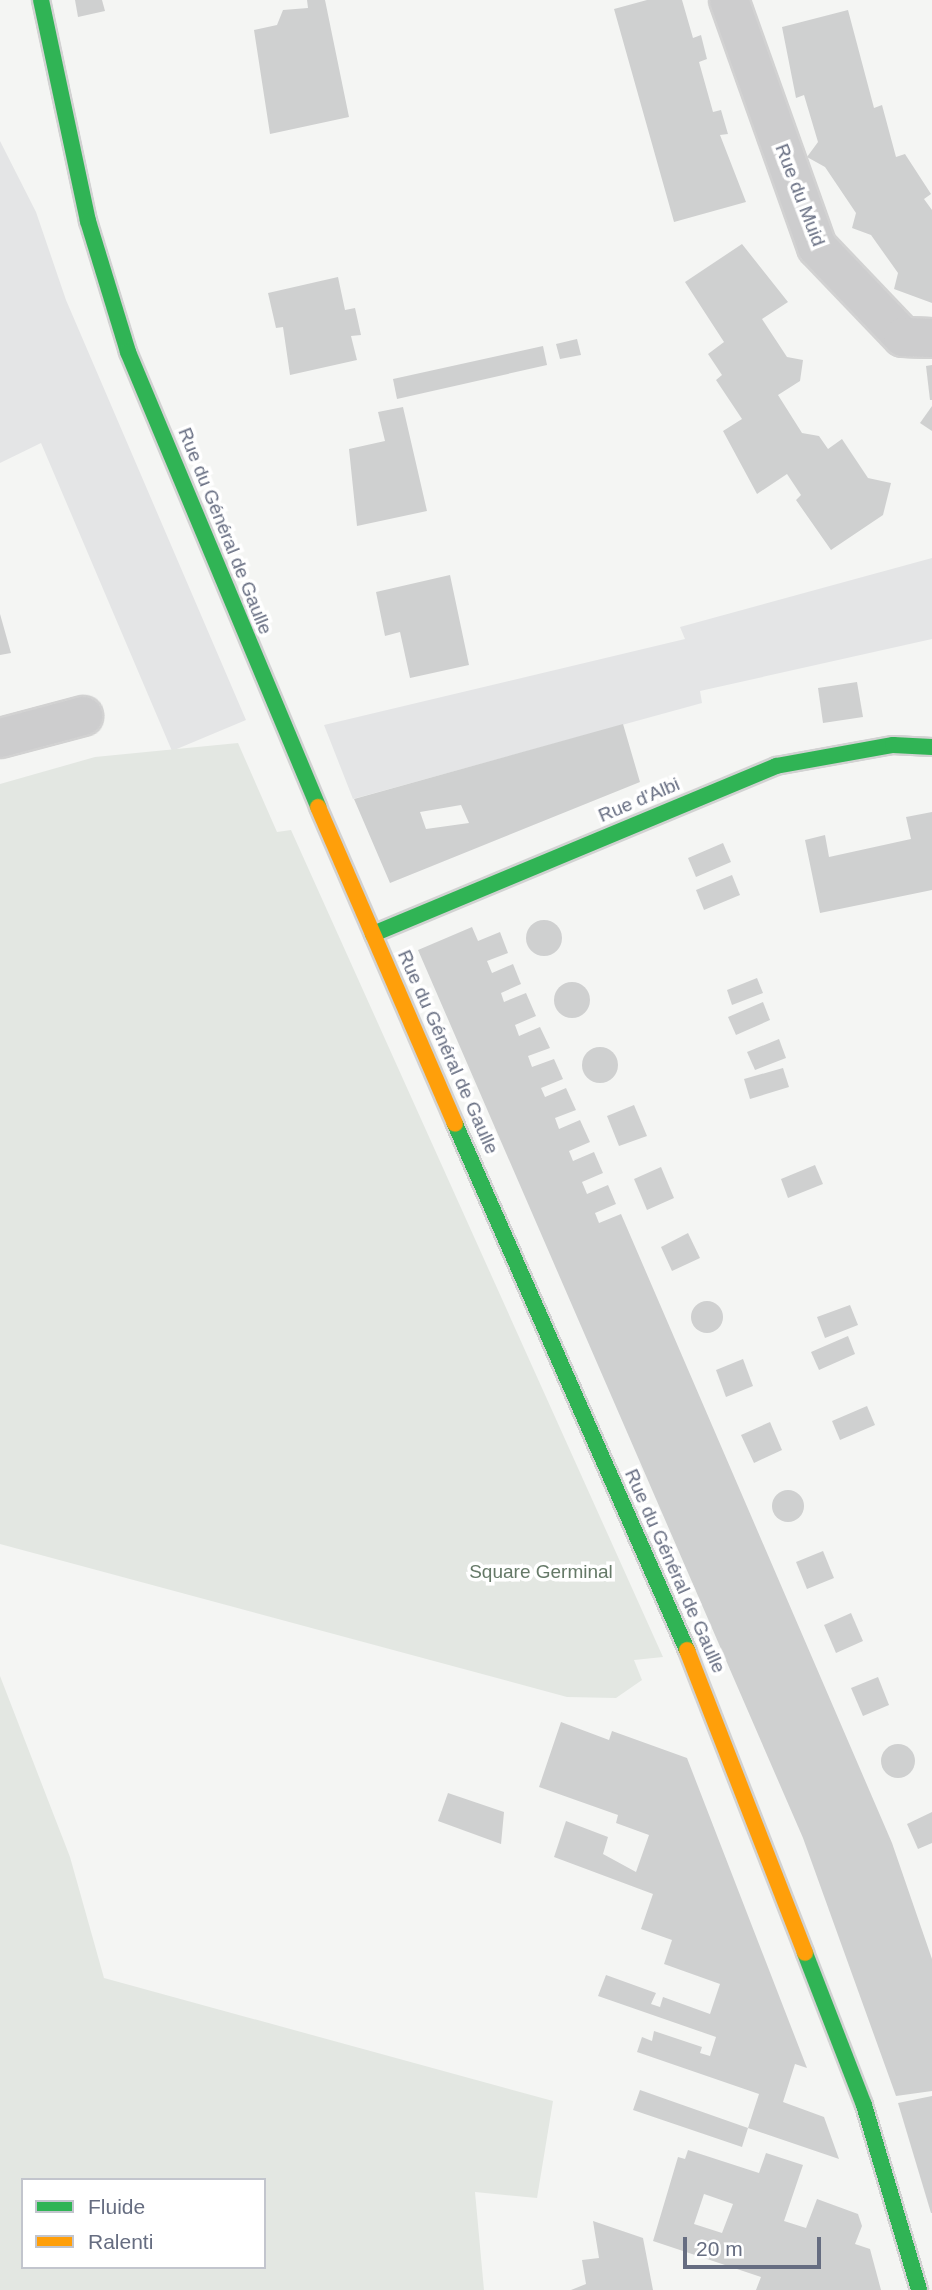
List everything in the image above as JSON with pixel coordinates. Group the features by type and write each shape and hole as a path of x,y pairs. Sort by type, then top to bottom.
{"street":[{"name":"Rue du Général de Gaulle","path":"41,0 88,221 128,352 373,934 701,1683 864,2105 919,2290"},
{"name":"Rue du Muid","path":"729,0 817,247 903,337 932,338"},
{"path":"0,738 83,716"},
{"name":"Rue d'Albi","path":"373,934 776,766 893,745 932,747"}],"shaded area":[{"path":"0,141 36,212 66,300 246,720 172,751 41,443 0,463"},
{"path":"932,558 932,639 700,691 702,703 353,799 324,725 685,639 680,627"}],"green space":[{"name":"Square Germinal","path":"238,743 277,832 291,830 663,1657 634,1660 642,1680 616,1698 567,1697 0,1544 0,784 95,757"},
{"path":"0,1676 70,1857 104,1978 553,2101 537,2198 475,2192 484,2290 0,2290"}],"building":[{"path":"75,0 102,0 105,11 78,17"},
{"path":"307,0 325,0 349,117 270,134 254,30 277,25 283,10 308,8"},
{"path":"647,0 682,0 693,38 701,35 707,59 699,62 713,112 721,110 728,134 720,135 746,202 674,222 614,9"},
{"path":"848,10 874,108 882,105 896,157 905,154 931,194 924,199 932,210 932,303 894,289 898,273 871,235 852,228 856,213 825,167 807,157 818,142 804,95 796,98 782,27"},
{"path":"742,244 788,302 762,319 787,357 803,360 800,381 778,395 802,433 819,436 828,449 842,439 868,478 891,483 883,515 831,550 796,500 801,495 787,474 757,494 723,431 742,419 716,380 722,375 708,354 724,342 685,282"},
{"path":"338,277 345,310 355,308 361,335 351,336 357,360 290,375 283,327 276,328 268,293"},
{"path":"577,339 581,355 560,359 556,344"},
{"path":"543,346 547,365 397,399 393,379"},
{"path":"932,365 932,400 930,400 926,366"},
{"path":"932,406 932,431 920,423"},
{"path":"403,407 427,511 357,526 349,449 385,441 378,412"},
{"path":"450,575 469,665 410,678 400,632 385,636 376,592"},
{"path":"0,614 11,653 0,655"},
{"path":"857,682 863,717 823,723 818,688"},
{"path":"623,724 640,782 390,883 354,799","holes":["461,805 469,823 426,829 420,812"]},
{"path":"932,812 932,890 820,913 805,840 825,835 829,857 911,839 906,817"},
{"path":"723,843 731,862 696,877 688,858"},
{"path":"732,875 740,895 704,910 696,890"},
{"path":"544,920 557,925 562,938 557,951 544,956 531,951 526,938 531,925"},
{"path":"472,927 478,941 500,932 508,953 487,961 492,973 513,964 521,984 501,993 504,1002 526,993 536,1016 515,1025 519,1036 540,1027 550,1048 528,1056 532,1067 554,1059 563,1079 541,1088 545,1097 566,1088 576,1110 555,1118 559,1129 580,1120 590,1142 569,1151 573,1161 594,1152 603,1173 582,1182 587,1194 608,1185 616,1204 595,1213 599,1223 621,1214 892,1843 932,1959 932,2091 896,2096 803,1838 418,950"},
{"path":"757,978 763,993 732,1005 727,990"},
{"path":"572,982 585,987 590,1000 585,1013 572,1018 559,1013 554,1000 559,987"},
{"path":"763,1002 770,1020 736,1035 728,1017"},
{"path":"779,1039 786,1058 755,1070 747,1052"},
{"path":"600,1047 613,1052 618,1065 613,1078 600,1083 587,1078 582,1065 587,1052"},
{"path":"783,1068 789,1087 750,1099 744,1079"},
{"path":"634,1105 647,1136 619,1146 607,1116"},
{"path":"815,1165 823,1184 788,1198 781,1179"},
{"path":"661,1167 674,1198 647,1210 634,1179"},
{"path":"688,1233 700,1258 672,1271 661,1247"},
{"path":"707,1301 718,1306 723,1317 718,1328 707,1333 696,1328 691,1317 696,1306"},
{"path":"850,1305 858,1325 825,1338 817,1317"},
{"path":"848,1336 855,1354 819,1370 811,1352"},
{"path":"743,1359 753,1386 726,1397 716,1370"},
{"path":"867,1406 875,1425 840,1440 832,1421"},
{"path":"770,1422 782,1450 754,1463 741,1435"},
{"path":"788,1490 799,1495 804,1506 799,1517 788,1522 777,1517 772,1506 777,1495"},
{"path":"823,1551 834,1578 807,1589 796,1562"},
{"path":"851,1613 863,1641 836,1653 824,1625"},
{"path":"878,1677 889,1705 863,1716 851,1688"},
{"path":"561,1722 609,1740 612,1731 687,1758 807,2068 795,2064 783,2102 824,2117 839,2159 748,2128 759,2094 637,2052 642,2037 652,2041 654,2031 702,2047 700,2053 710,2056 716,2037 598,1996 606,1975 656,1993 651,2004 660,2007 663,1997 710,2014 720,1984 664,1964 672,1940 641,1929 653,1894 554,1857 566,1821 608,1837 603,1854 636,1872 649,1835 616,1823 618,1815 539,1787"},
{"path":"898,1744 910,1749 915,1761 910,1773 898,1778 886,1773 881,1761 886,1749"},
{"path":"448,1793 504,1812 501,1844 438,1821"},
{"path":"932,1812 932,1843 918,1849 907,1824"},
{"path":"640,2090 748,2128 742,2147 633,2110"},
{"path":"932,2096 932,2213 931,2213 898,2103"},
{"path":"688,2150 759,2173 766,2153 803,2165 784,2221 806,2228 817,2199 858,2214 862,2226 855,2244 870,2249 881,2290 756,2290 761,2277 653,2241 678,2157 685,2159","holes":["704,2194 733,2204 722,2233 694,2224"]},
{"path":"593,2221 643,2238 653,2290 571,2290 586,2284 582,2260 599,2258"}],"traffic: fast":[{"path":"41,0 88,221 128,352 318,807"},
{"path":"373,934 776,766 893,745 932,747"},
{"path":"455,1124 687,1650"},
{"path":"805,1953 864,2105 919,2290"}],"traffic: slow":[{"path":"318,807 455,1124"},
{"path":"687,1650 805,1953"}]}
